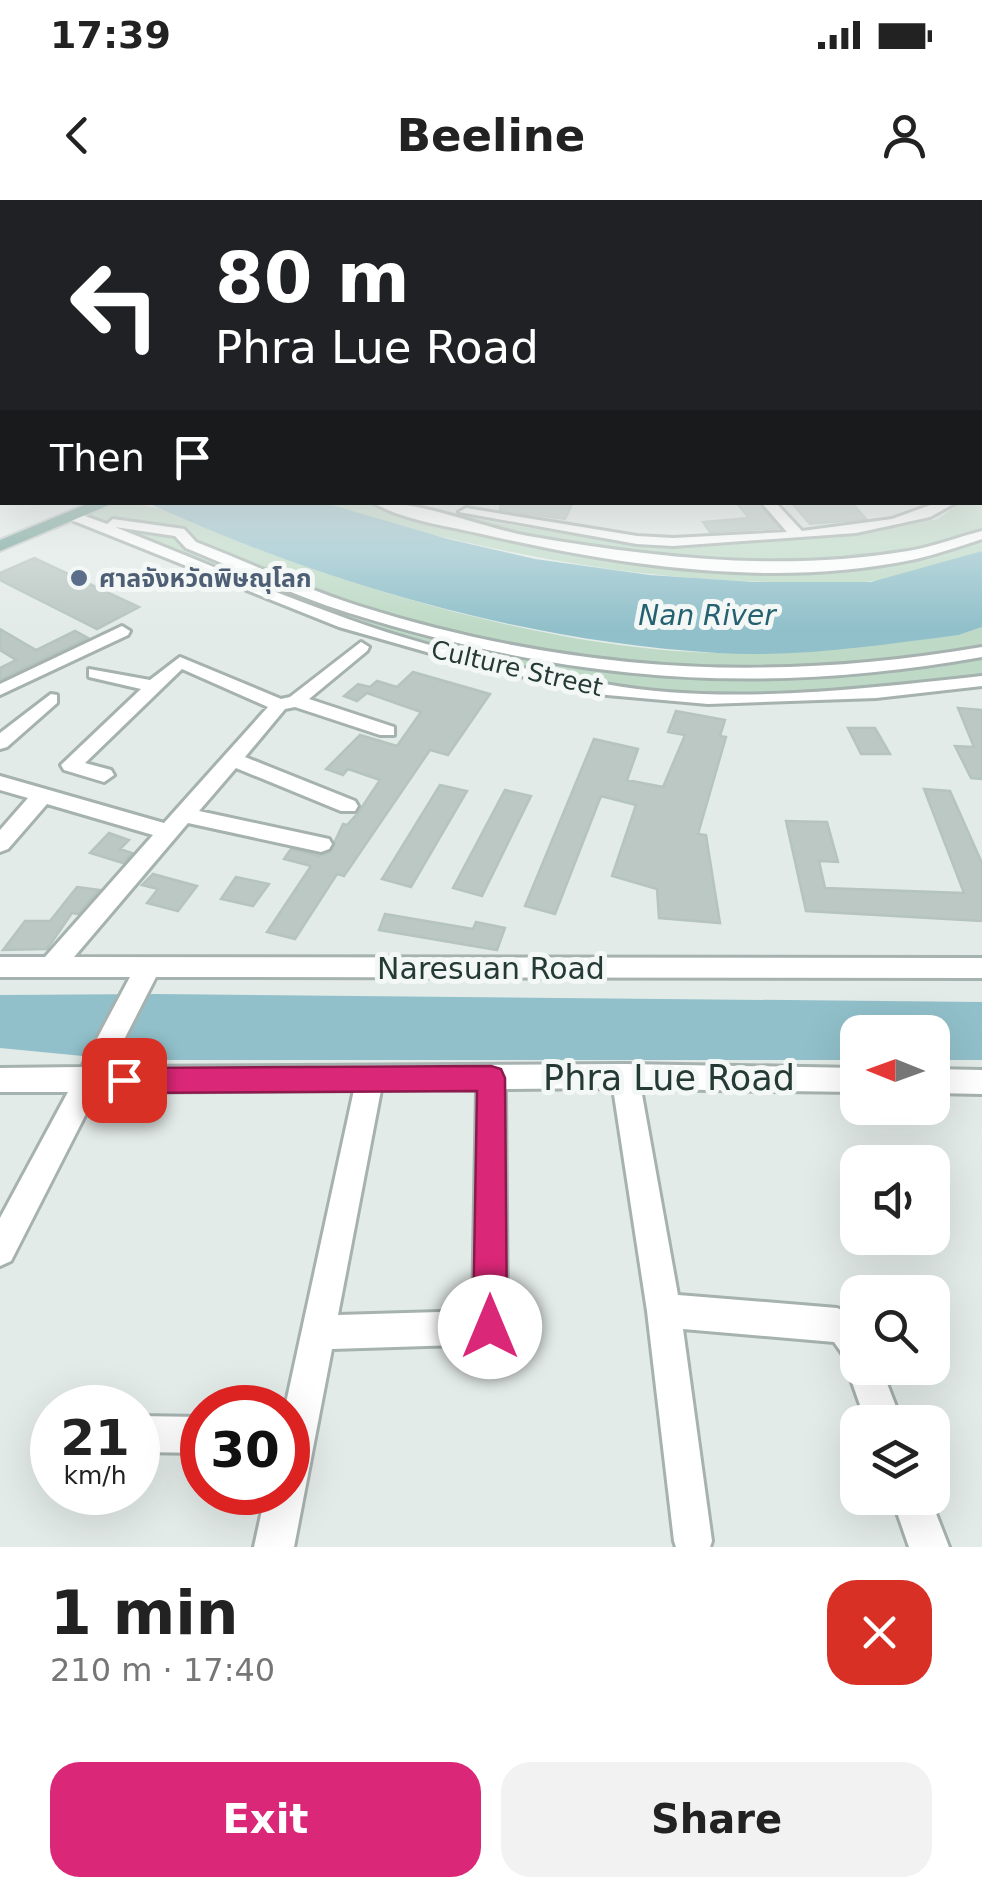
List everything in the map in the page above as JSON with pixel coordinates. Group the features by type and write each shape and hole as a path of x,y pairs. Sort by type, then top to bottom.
{"main road":[{"path":"0,533 79,508"},
{"path":"0,546 79,508"}],"street":[{"path":"389,505 516,540 685,563 818,566 919,554 982,535"},
{"path":"441,505 485,516 651,542 796,534 902,520 933,513 945,505"},
{"path":"771,505 796,534"},
{"path":"79,508 123,527 179,532 191,544 352,608 502,649 736,678 894,668 982,652"},
{"name":"Culture Street","path":"79,508 344,624 482,662 607,690 708,699 876,694 982,681"},
{"path":"2,690 122,631"},
{"path":"51,967 230,758 288,703 362,647"},
{"path":"104,775 71,765 180,662 288,703 387,731"},
{"path":"95,673 152,686"},
{"path":"0,743 51,699"},
{"path":"230,758 348,806"},
{"path":"0,783 176,824 321,844"},
{"path":"0,844 43,796"},
{"name":"Naresuan Road","path":"0,967 51,967 143,977 982,968"},
{"path":"0,1250 143,977"},
{"name":"Phra Lue Road","path":"0,1080 93,1073 840,1080"},
{"path":"625,1076 664,1311 692,1541"},
{"path":"304,1385 370,1078"},
{"path":"316,1333 490,1327 491,1078"},
{"path":"950,1081 982,1082"},
{"path":"664,1311 840,1326"},
{"path":"274,1547 280,1515"},
{"path":"918,1515 930,1547"}],"green space":[{"path":"111,505 169,511 332,574 421,603 507,624 639,647 724,653 784,652 930,639 982,627 982,680 959,686 708,699 598,688 345,625 83,516"},
{"path":"318,505 422,505 498,523 646,545 893,528 938,519 957,505 982,505 982,551 900,576 851,583 727,580 606,568 487,547"}],"water":[{"name":"Nan River","path":"153,505 332,505 448,539 535,559 650,575 754,582 871,582 982,551 982,627 959,635 778,654 644,646 498,622 426,604 354,583"},
{"path":"0,995 982,1002 982,1060 950,1060 950,1015 840,1015 840,1060 124,1060 0,1048"}],"building":[{"path":"501,505 572,505 565,519 500,510"},
{"path":"738,505 760,505 779,528 710,532 703,522 749,518"},
{"path":"794,505 854,505 866,519 810,524"},
{"path":"34,558 139,607 97,629 0,580 0,573"},
{"path":"0,629 36,650 75,631 88,638 0,680 0,668 16,660 0,650"},
{"path":"413,672 490,694 448,755 430,750 344,876 337,874 295,939 267,932 311,866 284,859 291,849 320,856 330,852 343,824 347,825 358,813 380,780 348,769 343,775 326,769 360,735 397,746 421,712 367,693 357,701 344,696 358,684 370,687 377,681 397,687"},
{"path":"958,708 982,710 982,779 971,778 955,746 974,747"},
{"path":"676,711 725,720 720,736 726,737 698,834 706,835 720,923 659,918 657,889 612,876 636,805 601,796 555,914 525,906 594,739 638,749 627,780 663,787 685,735 668,732"},
{"path":"848,728 875,728 890,754 861,754"},
{"path":"440,785 467,791 411,887 382,879"},
{"path":"924,789 950,791 982,863 982,921 806,911 786,821 827,822 838,862 819,861 825,888 964,893"},
{"path":"505,790 531,796 482,896 453,888"},
{"path":"109,833 129,840 120,849 132,853 123,863 90,853"},
{"path":"153,874 197,886 178,911 147,903 158,889 142,885"},
{"path":"236,877 269,884 253,906 221,899"},
{"path":"77,887 99,890 78,914 72,913 47,949 3,950 25,921 50,921"},
{"path":"385,914 473,929 476,922 505,928 497,950 379,930"}],"place":[{"name":"ศาลจังหวัดพิษณุโลก","path":"79,578"}],"route":[{"path":"124,1080 491,1078 490,1327"}]}
